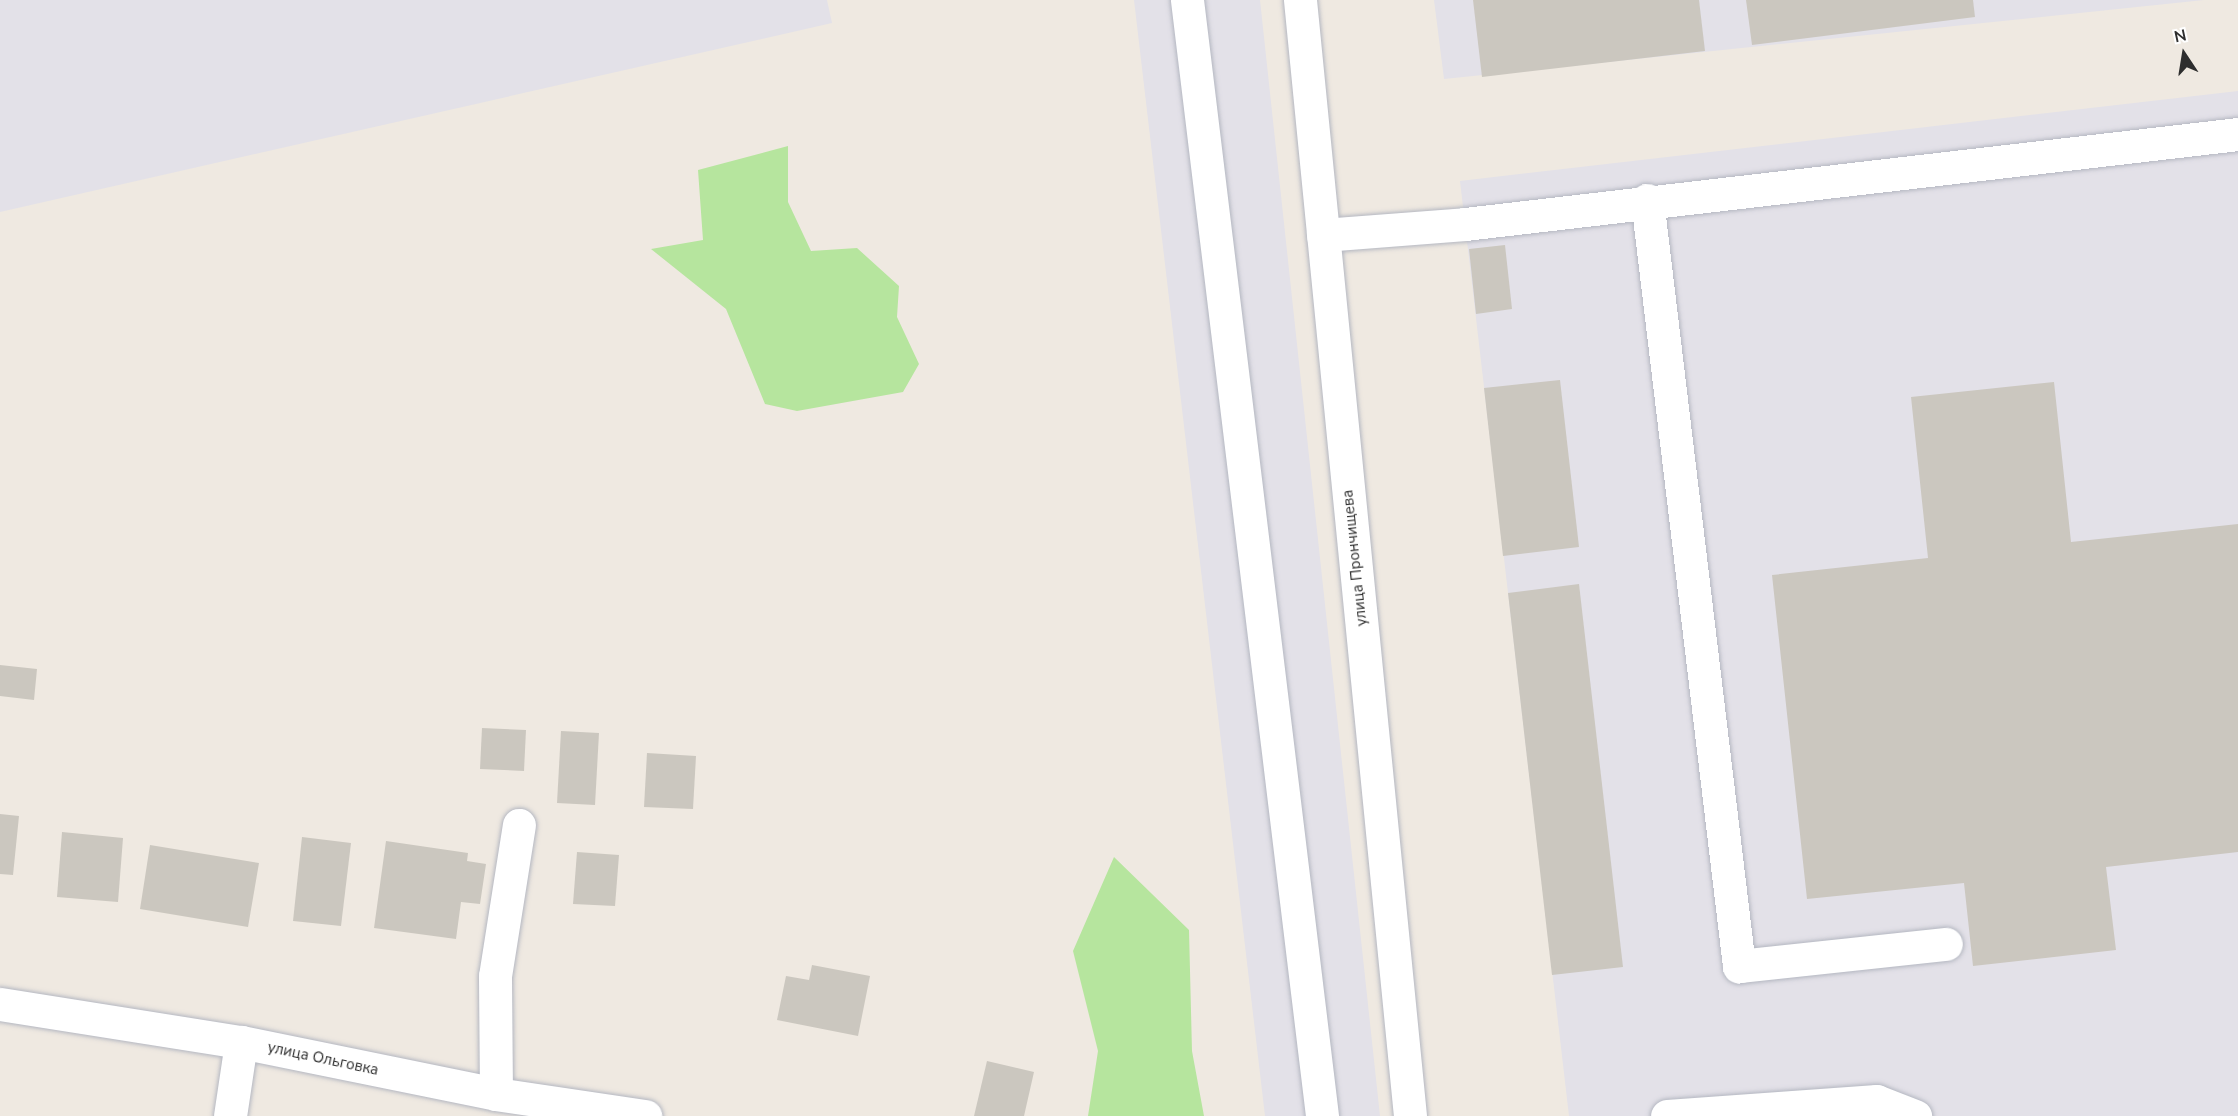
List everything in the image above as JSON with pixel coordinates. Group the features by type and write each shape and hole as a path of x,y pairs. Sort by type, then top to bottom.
{"street":[{"path":"1187,0 1322,1116"},
{"name":"улица Прончищева","path":"1300,0 1410,1116"},
{"path":"1323,235 1465,224 1647,200 2238,134"},
{"path":"1647,200 1739,966 1946,944"},
{"path":"496,1094 495,976 519,825"},
{"name":"улица Ольговка","path":"0,1004 241,1042 496,1094 645,1116"},
{"path":"230,1116 241,1042"},
{"path":"1667,1116 1876,1101 1915,1116"}],"shaded area":[{"path":"0,0 827,0 832,23 0,212"},
{"path":"1134,0 1260,0 1380,1116 1265,1116"},
{"path":"1434,0 2204,0 1444,79"},
{"path":"2238,91 2238,1116 1569,1116 1460,181"}],"green space":[{"path":"788,146 788,202 811,251 857,248 899,286 897,317 919,364 903,392 797,411 765,404 726,309 651,249 703,240 698,170"},
{"path":"1114,857 1189,930 1192,1051 1204,1116 1088,1116 1098,1051 1073,951"}],"building":[{"path":"1473,0 1699,0 1705,51 1482,77"},
{"path":"1746,0 1973,0 1975,17 1752,45"},
{"path":"1505,245 1512,309 1476,314 1469,249"},
{"path":"1560,380 1579,547 1503,556 1484,388"},
{"path":"2054,382 2071,542 2238,524 2238,852 2106,867 2116,950 1973,966 1964,883 1807,899 1772,575 1928,558 1911,397"},
{"path":"1579,584 1623,967 1552,975 1508,593"},
{"path":"0,665 37,669 34,700 0,696"},
{"path":"482,728 526,730 524,771 480,769"},
{"path":"561,731 599,733 595,805 557,803"},
{"path":"647,753 696,756 693,809 644,807"},
{"path":"0,814 19,816 13,875 0,874"},
{"path":"62,832 123,838 118,902 57,897"},
{"path":"302,837 351,843 341,926 293,921"},
{"path":"386,841 468,853 467,861 486,864 480,904 461,902 456,939 374,928"},
{"path":"150,845 259,863 248,927 140,909"},
{"path":"577,852 619,855 615,906 573,904"},
{"path":"812,965 870,976 858,1036 777,1020 786,976 809,980"},
{"path":"987,1061 1034,1072 1024,1116 974,1116"}]}
